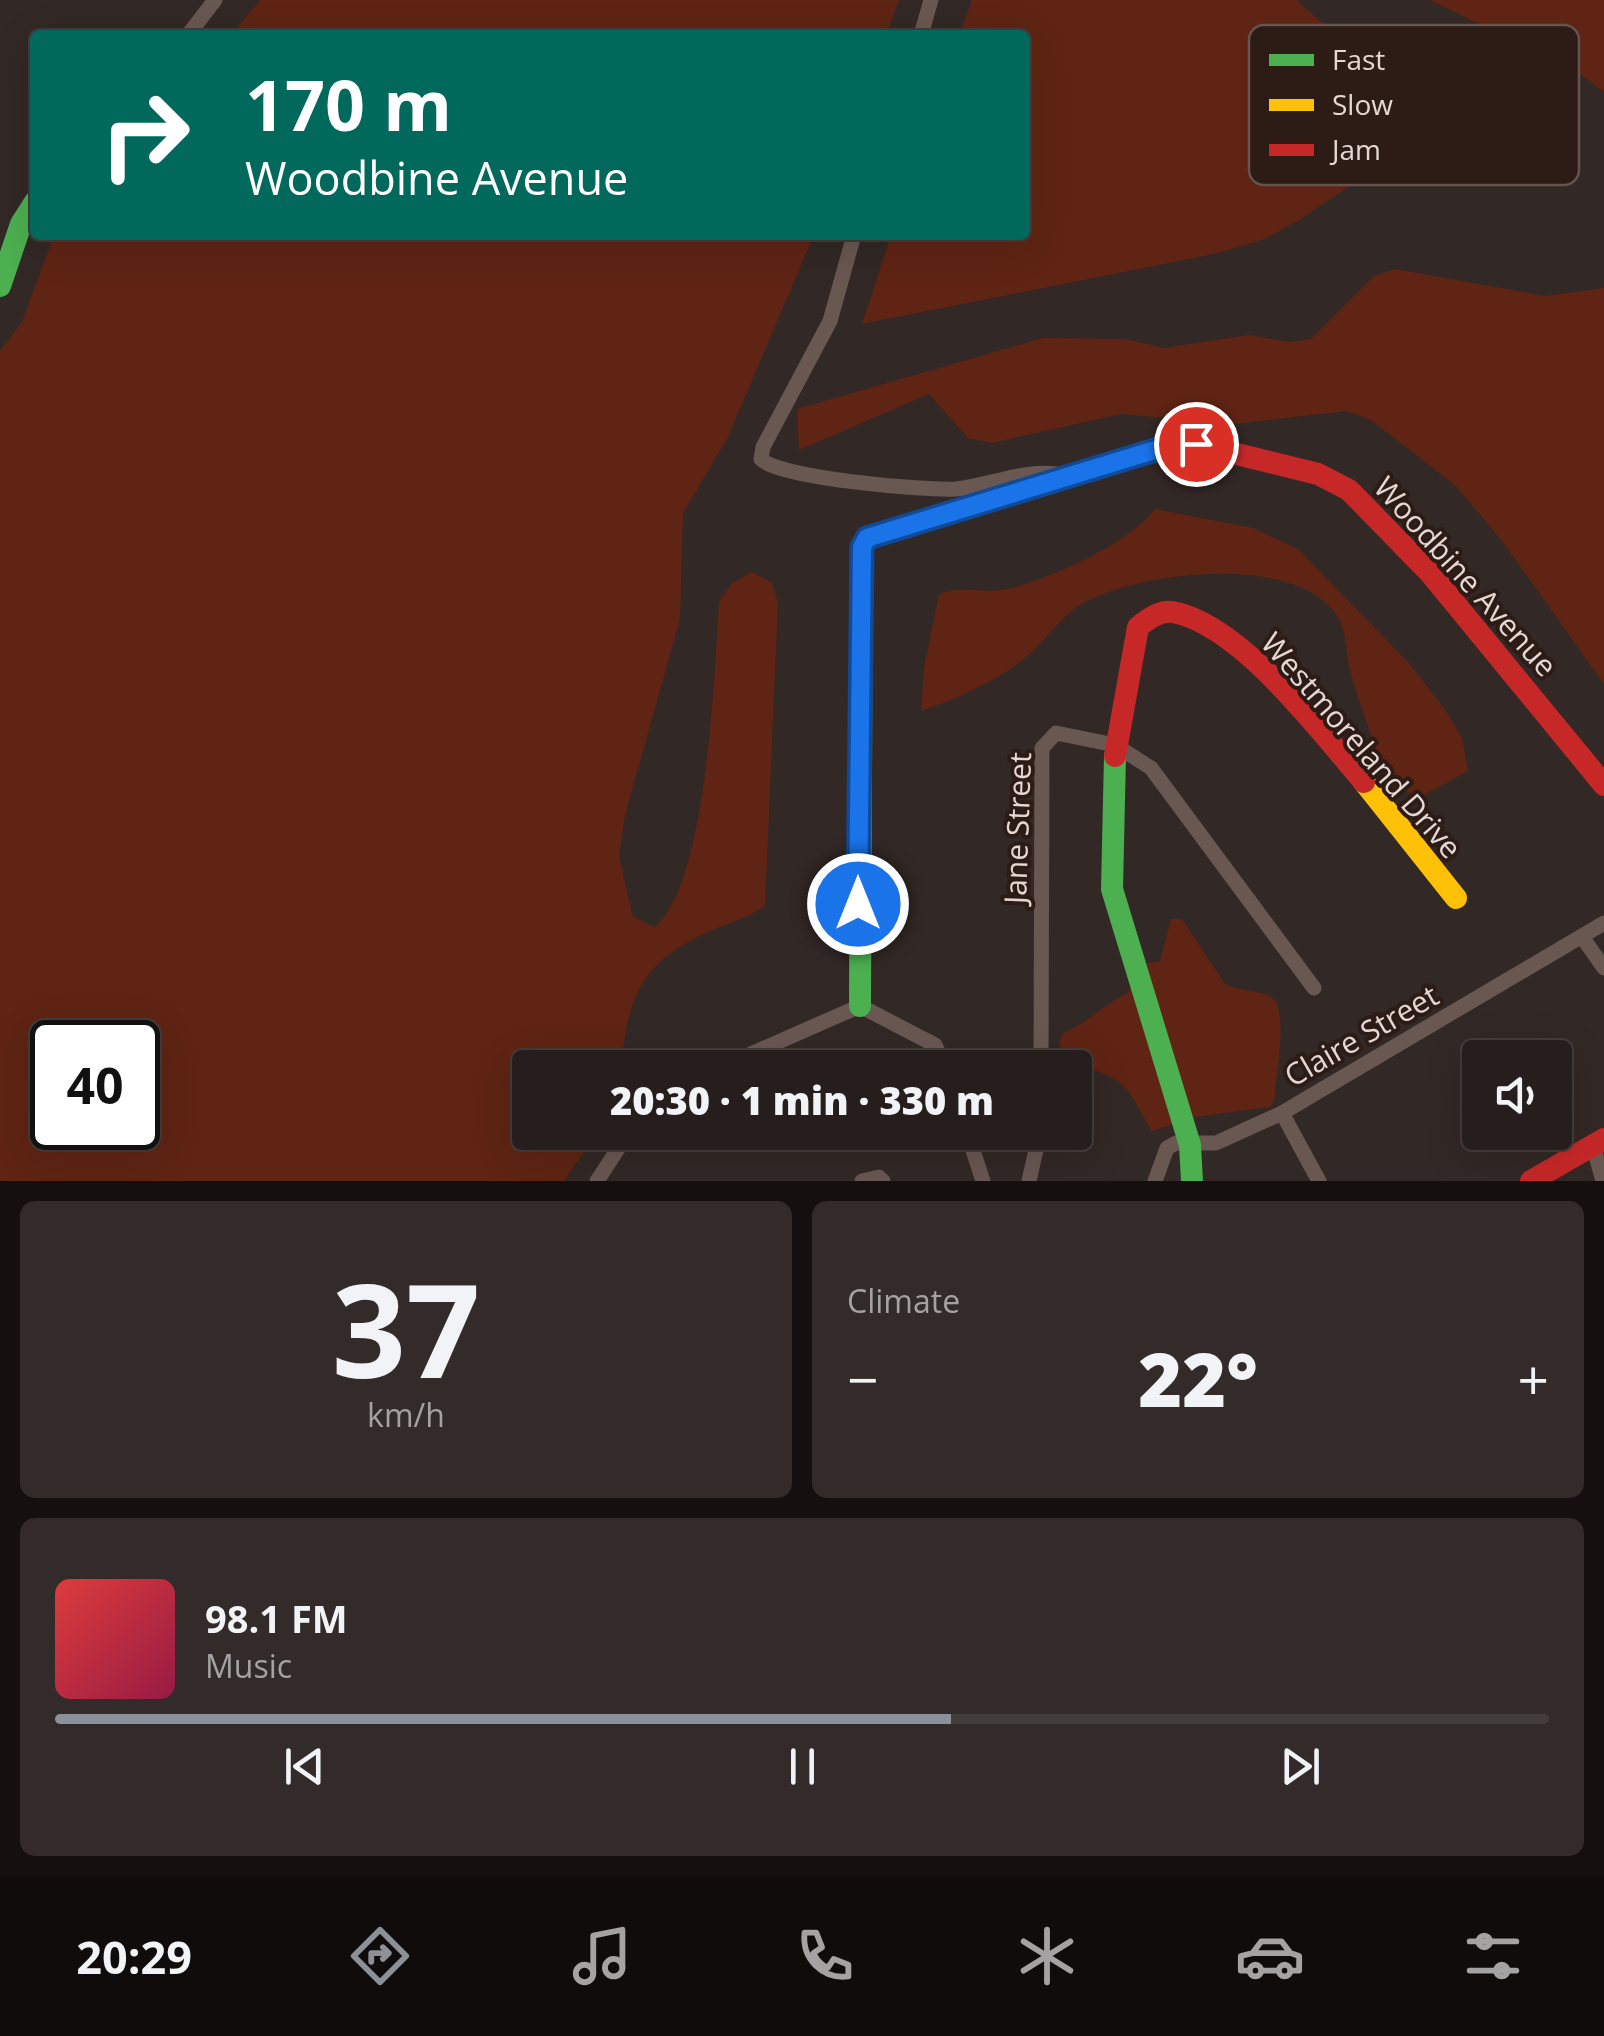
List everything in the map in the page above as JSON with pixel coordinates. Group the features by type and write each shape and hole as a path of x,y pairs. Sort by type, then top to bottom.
{"street":[{"path":"192,30 214,0"},
{"path":"922,30 931,0"},
{"path":"0,286 21,224 30,210"},
{"path":"853,240 830,321 763,447 760,460 786,472 924,489 958,489 1046,472 1072,476"},
{"name":"Woodbine Avenue","path":"860,1006 862,547 867,538 1168,446 1196,444 1318,474 1350,490 1430,572 1604,785"},
{"name":"Westmoreland Drive","path":"1192,1181 1190,1145 1116,913 1112,889 1115,744 1138,628 1152,616 1170,612 1192,618 1256,663 1456,898"},
{"name":"Jane Street","path":"1041,1050 1042,748 1056,734 1115,744 1152,768 1314,988"},
{"name":"Claire Street","path":"1155,1181 1167,1148 1216,1144 1282,1113 1604,923"},
{"path":"1582,937 1604,968"},
{"path":"760,1050 860,1006 937,1050"},
{"path":"1282,1113 1319,1181"},
{"path":"1531,1181 1599,1142 1602,1181"},
{"path":"597,1181 617,1150"},
{"path":"972,1150 983,1181"},
{"path":"1029,1181 1036,1150"},
{"path":"862,1181 879,1177 882,1181"}],"shaded area":[{"path":"260,0 899,0 888,30 235,30"},
{"path":"972,0 1297,0 1324,25 1249,25 1249,185 1351,185 1262,240 1214,254 862,324 889,240 1030,240 1030,30 961,30"},
{"path":"1430,0 1604,0 1604,92 1579,73 1579,25 1481,25"},
{"path":"52,240 812,240 727,439 683,513 680,619 625,815 619,856 633,917 655,927 673,902 687,866 697,822 711,724 719,602 731,584 752,572 772,583 778,603 765,906 686,943 653,970 634,1002 623,1050 512,1050 512,1150 585,1150 564,1181 0,1181 0,351 22,322"},
{"path":"1395,269 1545,296 1604,288 1604,684 1502,541 1456,486 1371,420 1347,411 1234,424 1121,414 992,443 968,438 929,394 799,450 797,409 1043,338 1126,339 1164,348 1249,335 1290,342 1311,339 1374,276"},
{"path":"1155,509 1253,528 1298,549 1408,662 1444,708 1462,738 1468,771 1421,797 1390,786 1354,686 1344,634 1335,613 1314,594 1285,582 1250,575 1172,577 1102,594 1071,611 1009,670 921,711 924,667 939,594 1008,589 1045,577 1109,547"},
{"path":"1171,919 1182,919 1225,984 1266,994 1277,1004 1281,1028 1279,1060 1275,1098 1270,1107 1195,1117 1152,1131 1127,1090 1113,1078 1092,1069 1092,1050 1063,1050 1059,1044 1063,1033 1129,992 1138,965 1160,961"}],"traffic: fast":[{"path":"0,286 21,224 30,210"},
{"path":"860,1006 862,547 867,538 1000,497"},
{"path":"1115,756 1112,889 1190,1145 1192,1181"}],"traffic: slow":[{"path":"1364,782 1456,898"}],"traffic: jam":[{"path":"1000,497 1168,446 1196,444 1318,474 1349,490 1430,573 1604,785"},
{"path":"1115,756 1138,627 1159,614 1173,612 1199,621 1252,658 1364,782"},
{"path":"1531,1181 1604,1139"}],"route":[{"path":"858,904 862,547 867,538 1168,446 1196,444"}]}
